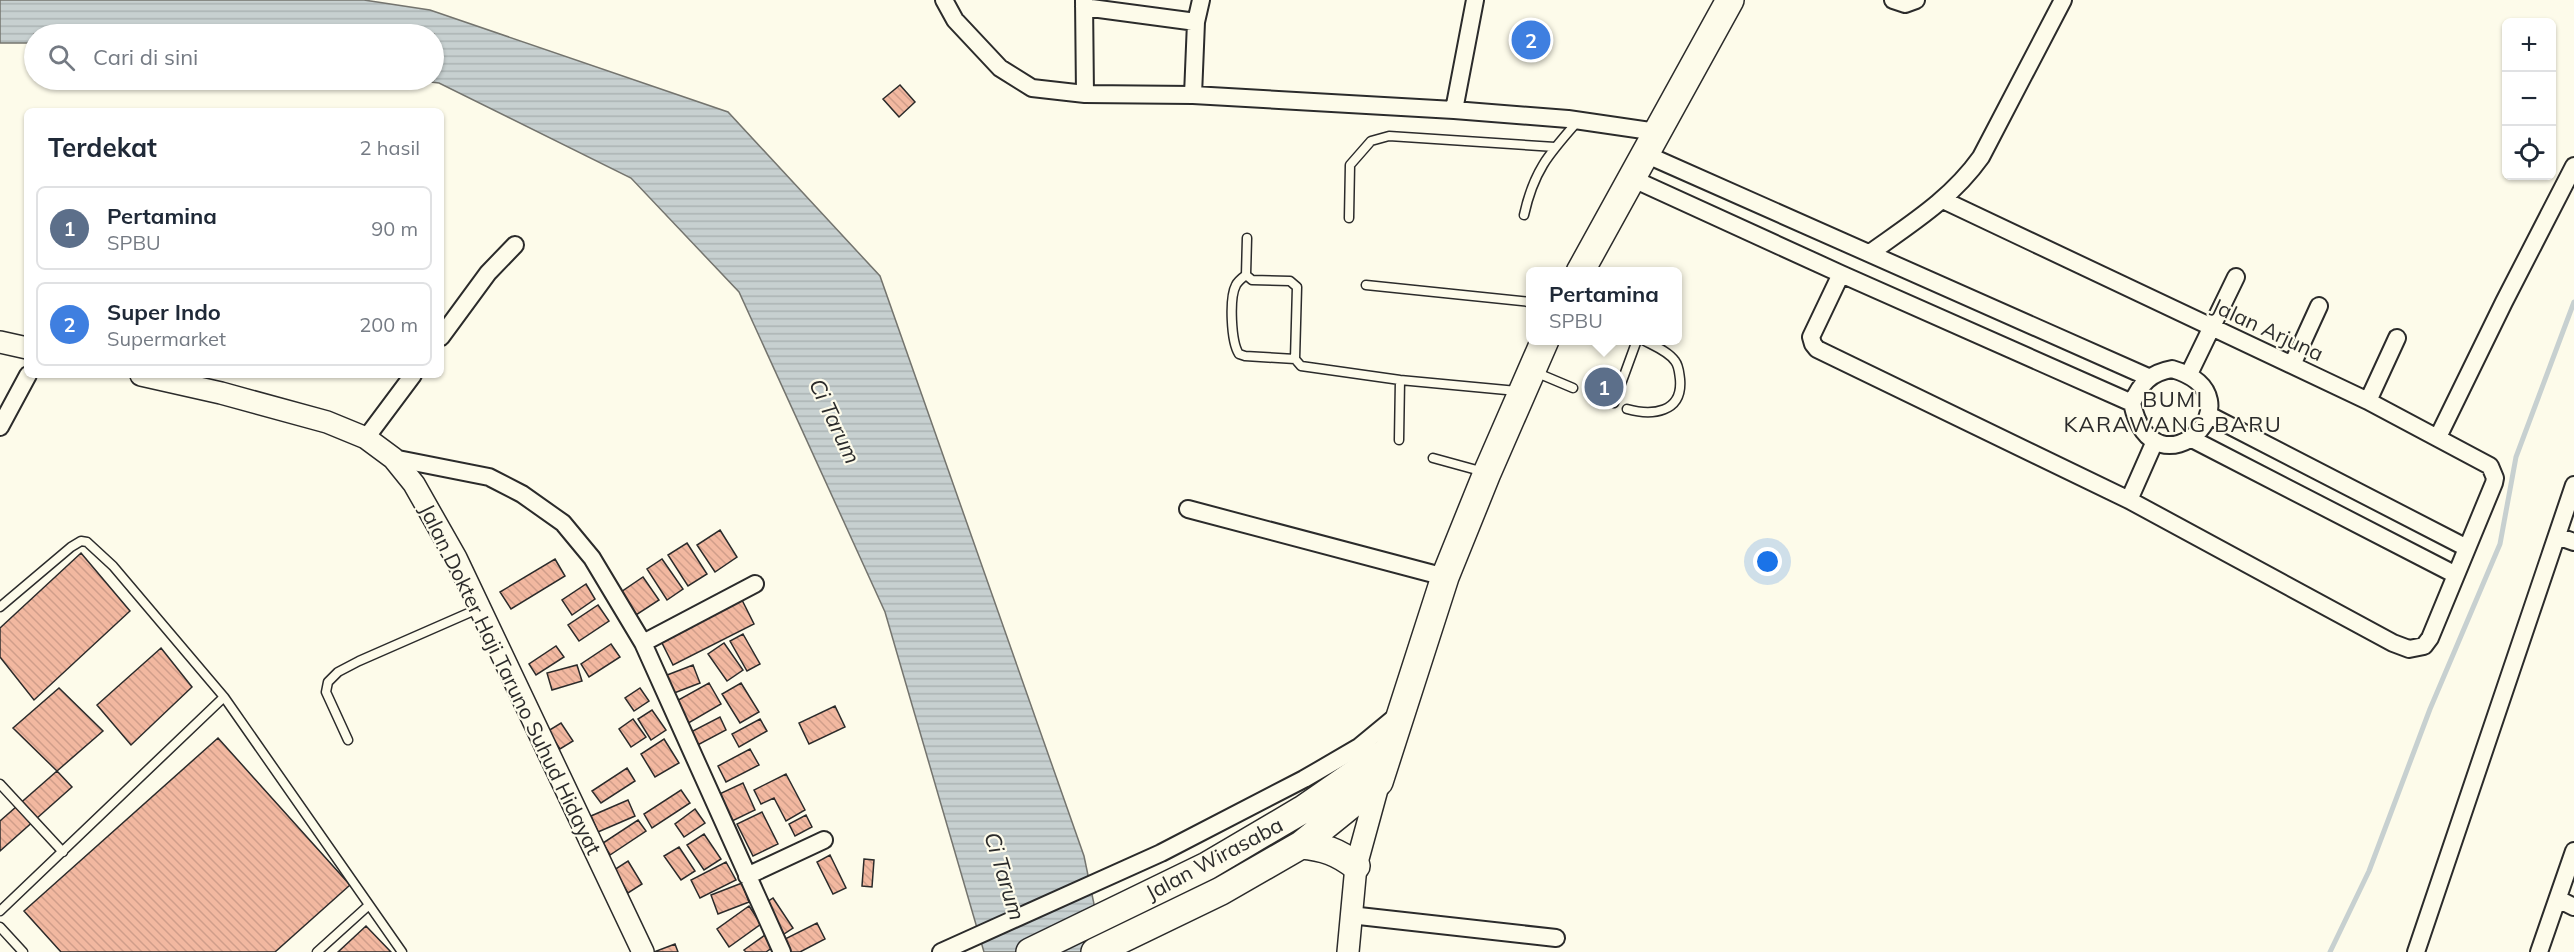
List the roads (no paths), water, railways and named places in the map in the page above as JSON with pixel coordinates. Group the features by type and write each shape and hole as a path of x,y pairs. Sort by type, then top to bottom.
{"main road":[{"path":"1583,267 1730,0"},
{"path":"1379,782 1445,577 1543,345"},
{"name":"Jalan Wirasaba","path":"1030,952 1207,866 1302,810 1389,750"},
{"name":"Jalan Wirasaba","path":"1095,952 1221,891 1301,845 1379,782"},
{"path":"1301,845 1321,846 1340,854 1356,866"}],"street":[{"path":"944,0 955,20 1000,68 1032,88 1085,94 1193,96 1454,110 1578,121 1651,143 1710,183 2148,377"},
{"path":"1193,96 1196,22 1201,0"},
{"path":"1454,110 1475,0"},
{"path":"1893,0 1905,4 1916,0"},
{"path":"1870,253 1943,200 1965,179 1981,157 2063,0"},
{"path":"1085,94 1084,3 1196,22"},
{"path":"2438,437 2574,166"},
{"path":"1631,178 2132,403"},
{"path":"1698,209 1710,183"},
{"name":"Jalan Arjuna","path":"1943,200 2368,400 2484,462 2490,466 2495,478 2430,638 2424,646 2409,649 2129,500"},
{"path":"444,333 488,273 515,245"},
{"path":"1841,274 1811,337 1817,349 2129,500 2155,441"},
{"path":"2189,374 2236,277"},
{"path":"2292,365 2319,306"},
{"path":"2368,400 2397,338"},
{"path":"0,342 24,347"},
{"path":"2172,369 2189,374 2199,381 2208,397 2209,415 2203,429 2192,439 2178,444 2164,444 2155,441 2140,428 2132,403 2139,387 2148,377 2159,371 2172,369"},
{"path":"0,427 26,378"},
{"name":"Jalan Dokter Haji Taruno Suhud Hidayat","path":"156,378 327,422 366,438 393,458 414,484 456,558 644,952"},
{"path":"366,438 411,378"},
{"path":"2209,415 2467,548"},
{"path":"2192,439 2456,575"},
{"path":"393,458 489,477 522,494 555,517 592,558 643,643 782,952"},
{"path":"2416,952 2574,485"},
{"path":"1188,509 1445,577"},
{"path":"2557,536 2574,542"},
{"path":"643,643 755,584"},
{"path":"941,952 1161,853 1338,761 1402,712"},
{"path":"1348,952 1356,866 1379,782"},
{"path":"747,876 824,840"},
{"path":"2539,952 2574,851"},
{"path":"2558,899 2574,907"},
{"path":"1350,915 1556,938"}],"lane":[{"path":"1524,215 1535,177 1555,147 1578,121"},
{"path":"1349,218 1350,165 1371,141 1389,136 1555,147"},
{"path":"1247,238 1246,275 1236,283 1233,293 1234,346 1239,354 1245,356 1295,359"},
{"path":"1246,275 1252,280 1290,281 1297,287 1295,359 1301,366 1400,381 1528,382 1573,387"},
{"path":"1366,285 1526,302"},
{"path":"1614,404 1635,345"},
{"path":"1627,409 1645,413 1661,412 1675,402 1680,387 1678,366 1674,359 1651,345"},
{"path":"1399,440 1400,381"},
{"path":"1433,458 1487,473"},
{"path":"0,607 77,543 87,542 112,566 224,697 402,952"},
{"path":"348,740 326,692 328,682 338,672 358,661 481,608"},
{"path":"0,911 224,697"},
{"path":"0,784 63,852"},
{"path":"317,952 369,905"},
{"path":"0,927 23,952"}],"water":[{"name":"Ci Tarum","path":"0,0 364,0 430,10 728,112 880,276 1084,856 1104,952 984,952 885,612 739,292 631,178 444,85 444,24 24,24 24,43 0,43"}],"waterway":[{"path":"2330,952 2369,871 2430,709 2500,544 2516,457 2574,302"}],"place":[{"name":"Super Indo","path":"1531,40"},
{"name":"Pertamina","path":"1604,387"}],"district":[{"name":"BUMI KARAWANG BARU","path":"2173,412"}]}
